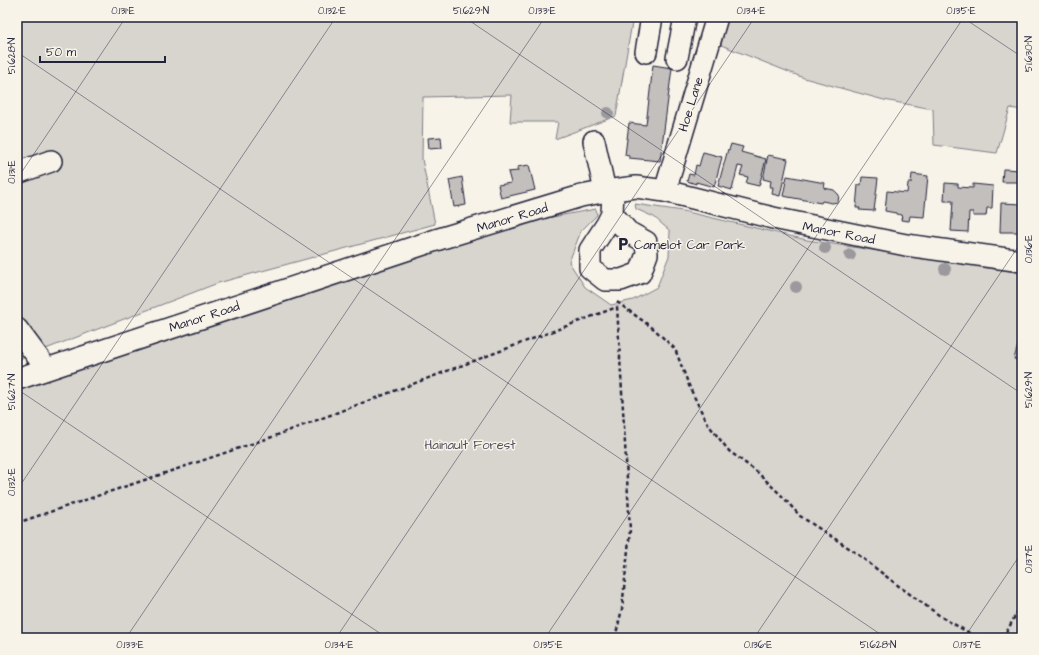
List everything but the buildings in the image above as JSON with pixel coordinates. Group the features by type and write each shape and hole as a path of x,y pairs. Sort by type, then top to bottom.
{"street":[{"path":"646,52 652,17"},
{"path":"677,58 686,17 716,21"},
{"name":"Hoe Lane","path":"665,191 716,21"},
{"path":"594,141 609,190 612,214"},
{"path":"17,173 51,161"},
{"name":"Manor Road","path":"17,379 46,368 439,239 581,196 609,190 636,187 665,191 773,218 906,245 1022,261"},
{"path":"17,329 46,368"}],"path":[{"path":"615,638 622,609 630,530 617,302 654,329 674,349 690,388 708,423 729,451 756,471 800,516 852,550 937,613 973,635 991,636 1006,633"},
{"path":"17,523 272,437 617,307"},
{"path":"1006,638 1006,633 1022,603"}],"green space":[{"path":"17,17 633,17 616,116 555,139 558,122 510,122 512,95 423,97 422,159 435,224 218,283 17,360"},
{"path":"728,17 1022,17 1022,110 1010,108 997,153 934,145 933,109 884,100 804,78 721,45"},
{"name":"Hainault Forest","path":"635,204 683,211 807,240 1022,273 1022,638 17,638 17,388 525,222 596,209 597,215 581,231 569,262 585,287 611,305 633,300 657,287 669,256 670,231 654,217 636,209"}],"place":[{"name":"Camelot Car Park","path":"623,244"}]}
